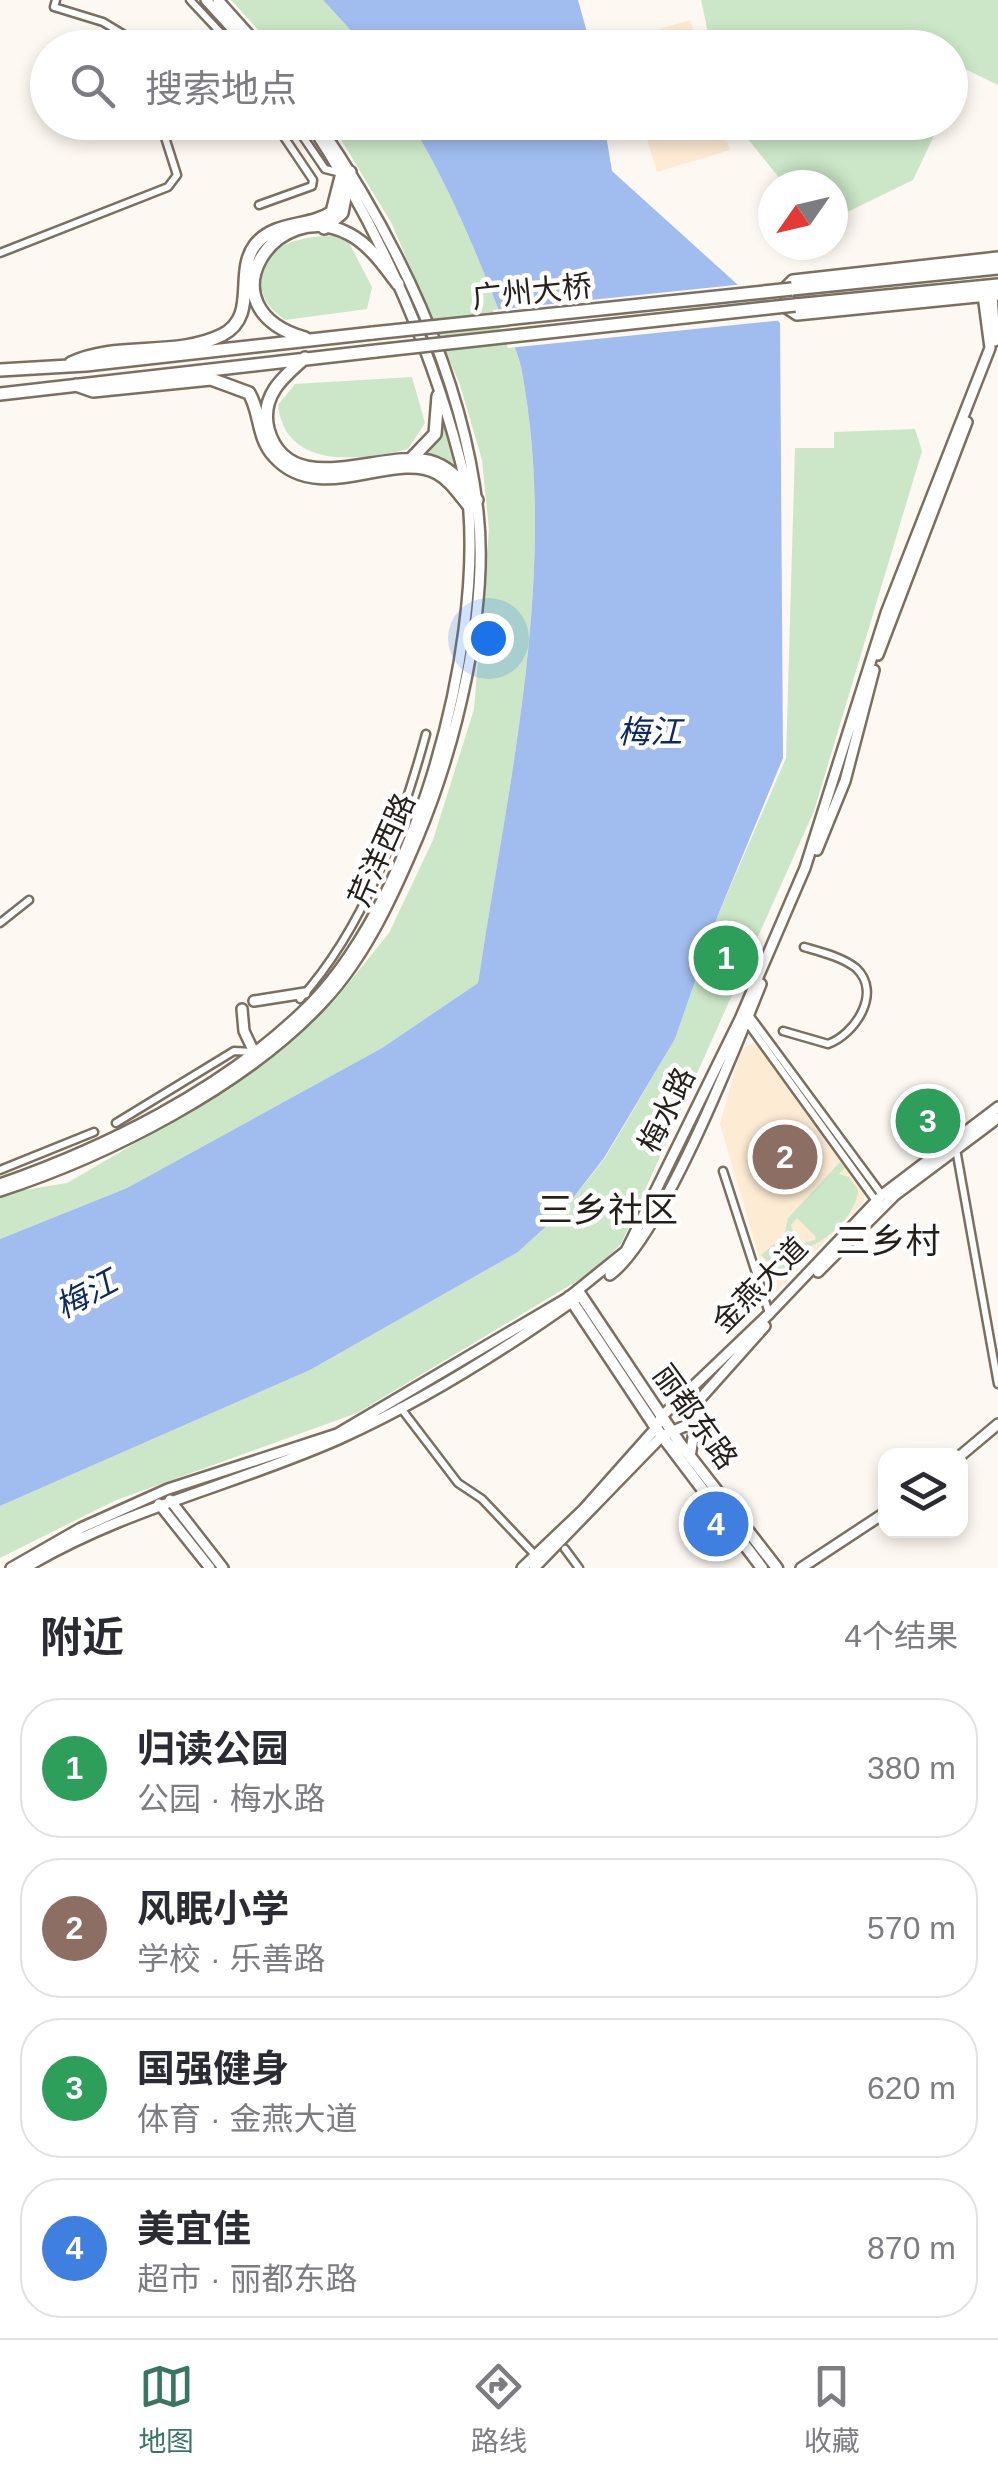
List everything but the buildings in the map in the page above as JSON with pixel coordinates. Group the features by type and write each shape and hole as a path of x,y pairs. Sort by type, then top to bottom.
{"highway":[{"path":"324,228 342,213 347,177"},
{"path":"0,370 71,364 87,356 193,344 222,335 233,327 246,304 246,265 256,245 284,226 332,212 347,177"},
{"path":"309,340 266,319 253,292 252,278 270,244 291,232 340,230 365,244 398,284"},
{"path":"993,292 797,314 788,308 787,287 793,280 998,258"},
{"name":"广州大桥","path":"71,364 998,268"},
{"name":"广州大桥","path":"76,385 888,296 993,292"},
{"path":"305,358 283,378 270,398 268,429 282,454 294,462 325,470 410,459 443,467 467,488 473,503"},
{"path":"0,394 76,385 92,391 224,380 249,393 268,448 288,469 329,478 426,468 473,503"},
{"path":"410,459 435,434 438,396"}],"main road":[{"path":"206,0 234,30"},
{"path":"218,0 245,30"},
{"path":"321,140 347,177"},
{"path":"327,140 398,284 438,396 450,418 467,488"},
{"name":"芹洋西路","path":"0,1188 91,1159 216,1086 307,1019 345,976 403,868 436,788 474,618 473,503 461,423 430,336 347,177"},
{"name":"梅水路","path":"25,1568 107,1524 340,1438 400,1407 628,1258 689,1151 805,868 886,612 990,348 989,310 993,292"},
{"name":"芹洋西路","path":"0,1188 104,1143 254,1052 302,1013 335,976 408,843 431,781 465,630 473,503"},
{"path":"254,1001 302,996"},
{"path":"242,1009 244,1031 254,1052"},
{"name":"金燕大道","path":"662,1428 688,1392 770,1314 879,1198 998,1107"},
{"name":"金燕大道","path":"690,1457 698,1400 874,1214 998,1118"},
{"name":"梅水路","path":"10,1568 81,1528 168,1489 337,1434 575,1296"},
{"name":"丽都东路","path":"575,1296 662,1428 762,1568"},
{"path":"688,1392 698,1400"},
{"path":"522,1568 662,1428 692,1423"},
{"path":"968,1449 998,1424"},
{"path":"534,1568 662,1428"},
{"name":"丽都东路","path":"662,1428 690,1457 777,1568"},
{"path":"170,1500 223,1568"},
{"path":"160,1504 210,1568"},
{"path":"801,1568 878,1517"}],"street":[{"path":"56,0 54,7 116,30"},
{"path":"190,0 218,30"},
{"path":"0,253 168,187 177,175 166,140"},
{"path":"259,205 312,186 286,140"},
{"path":"305,140 325,169 347,177"},
{"path":"302,996 329,963 378,870 426,734"},
{"path":"0,923 29,900"},
{"path":"783,1031 828,1044 853,1029 864,1006 861,975 854,966 804,948"},
{"path":"745,1017 879,1198"},
{"path":"116,1122 234,1051 254,1052"},
{"path":"0,1170 94,1132"},
{"path":"956,1149 998,1384"},
{"path":"723,1171 770,1314"},
{"path":"400,1407 458,1483 482,1499 536,1556"},
{"path":"565,1549 579,1568"}],"shaded area":[{"path":"690,20 693,30 656,30"},
{"path":"647,140 727,140 730,150 657,172"},
{"path":"756,1042 864,1191 864,1201 771,1297 720,1124 741,1049"}],"green space":[{"path":"231,0 323,0 350,30 258,30"},
{"path":"701,0 998,0 998,85 968,70 968,30 707,30"},
{"path":"341,140 421,140 469,237 515,347 532,448 535,524 525,678 478,983 382,1048 127,1188 0,1239 0,1194 67,1183 177,1119 277,1053 335,1000 389,933 433,840 474,709 489,530 482,460 460,385 392,224"},
{"path":"749,140 932,140 913,180 848,212 848,170 773,170"},
{"path":"335,235 347,239 372,287 367,309 285,320 270,307 262,292 266,256 291,242"},
{"path":"412,377 425,423 408,449 368,456 327,456 294,441 284,426 278,405 295,384"},
{"path":"445,422 455,470 426,454"},
{"path":"915,429 922,451 814,811 621,1244 592,1272 357,1413 114,1501 0,1558 0,1506 310,1370 518,1252 563,1211 605,1158 675,1039 718,915 786,758 795,448 834,448 834,432"},
{"path":"840,1162 845,1168 839,1174 849,1177 858,1190 852,1210 826,1238 796,1248 804,1257 783,1277 761,1255 784,1236 788,1218","holes":["797,1218 816,1237 804,1243 795,1239 791,1225"]}],"water":[{"path":"323,0 578,0 586,30 350,30"},
{"name":"梅江","path":"421,140 607,140 612,171 780,323 783,758 718,915 675,1039 604,1158 563,1211 518,1252 310,1370 0,1506 0,1239 127,1188 382,1048 478,983 525,678 535,524 532,448 515,347"}],"pier":[{"path":"745,284 784,320 508,348 493,310"}],"place":[{"name":"归读公园","path":"726,958"},
{"name":"国强健身","path":"928,1121"},
{"name":"风眠小学","path":"785,1157"},
{"name":"美宜佳","path":"716,1524"}],"district":[{"name":"三乡社区","path":"608,1210"},
{"name":"三乡村","path":"888,1241"}]}
